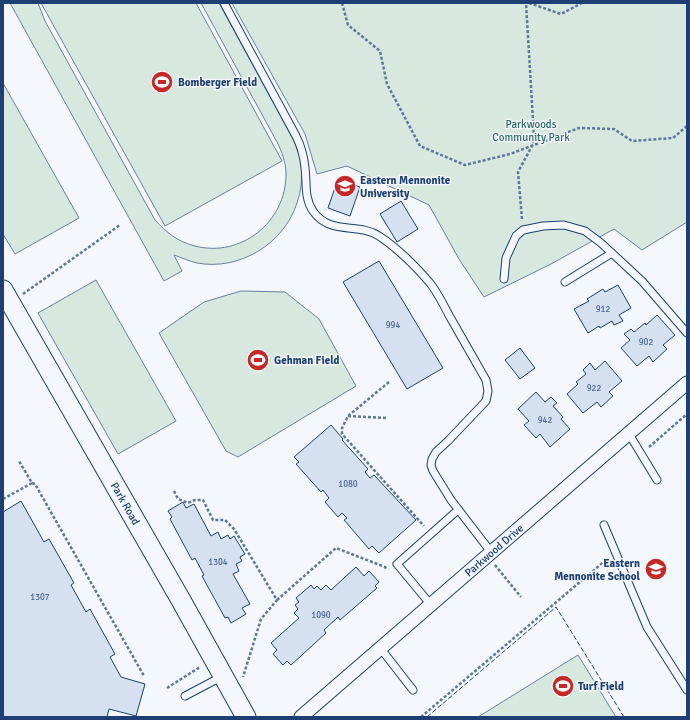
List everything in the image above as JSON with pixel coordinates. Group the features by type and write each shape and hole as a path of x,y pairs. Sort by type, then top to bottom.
{"street":[{"name":"Park Road","path":"3,290 182,602 246,717"},
{"name":"Parkwood Drive","path":"301,717 687,383"}],"lane":[{"path":"224,3 296,136 302,151 305,166 306,194 313,212 321,220 333,226 344,229 364,230 376,234 405,258 430,283 486,380 488,391 486,401 436,452 432,462 433,471 444,490 489,554"},
{"path":"504,280 506,258 516,236 523,230 543,226 564,225 586,231 642,281 687,333"},
{"path":"565,282 612,253"},
{"path":"629,434 657,480"},
{"path":"431,605 397,564 458,510"},
{"path":"604,525 647,627 687,690"},
{"path":"381,649 413,690"},
{"path":"185,696 223,676"}],"path":[{"path":"342,3 348,25 380,51 387,84 420,146 465,165 510,154 579,128 614,129 632,141 673,138 687,126"},
{"path":"523,230 518,172 532,146 534,137 526,3"},
{"path":"529,3 561,14 582,3"},
{"path":"23,294 120,225"},
{"path":"389,382 348,416 342,428 342,434 431,534"},
{"path":"641,454 687,414"},
{"path":"348,416 388,418"},
{"path":"19,461 32,483 35,484 144,676"},
{"path":"3,499 32,483"},
{"path":"174,491 178,499 188,503 194,500 203,500 213,520 225,520 234,529 277,600"},
{"path":"242,680 261,619 277,600 336,548 385,567 389,572"},
{"path":"421,717 615,552"},
{"path":"489,554 521,597"},
{"path":"167,688 200,668"}],"green space":[{"path":"10,3 38,3 45,21 155,220 164,229 183,242 195,246 212,248 229,247 244,241 258,232 269,221 278,207 284,191 286,174 281,150 201,3 219,3 294,141 299,155 302,174 300,194 291,218 282,231 271,242 258,251 229,263 197,263 174,255 182,271 164,281"},
{"name":"Bomberger Field","path":"41,3 196,3 282,161 165,226"},
{"name":"Parkwoods Community Park","path":"232,3 687,3 687,222 642,250 614,229 551,264 484,297 459,259 429,205 347,166 317,174 305,134"},
{"path":"3,83 79,218 15,254 3,234"},
{"path":"96,280 176,421 118,454 38,313"},
{"name":"Gehman Field","path":"241,291 285,292 319,319 356,386 238,457 226,451 159,333 204,302"},
{"name":"Turf Field","path":"578,655 616,717 478,717"}],"building":[{"path":"338,179 360,187 350,216 328,208"},
{"path":"401,201 418,229 397,242 380,214"},
{"path":"379,261 443,368 407,389 343,282"},
{"path":"618,285 631,308 619,315 623,321 614,325 612,321 600,328 599,326 588,333 574,309 589,301 587,299 603,289 605,292"},
{"path":"657,315 675,335 663,345 667,349 653,362 649,356 637,366 621,348 630,340 624,334 631,329 634,332 645,323 646,325"},
{"path":"520,348 535,368 520,379 505,360"},
{"path":"605,361 622,381 609,392 613,396 601,407 597,402 583,413 567,394 578,384 576,382 586,374 583,370 590,363 595,370"},
{"path":"536,392 545,402 551,397 557,403 553,406 563,417 561,419 570,429 550,447 540,434 536,438 524,425 529,421 518,409"},
{"path":"331,425 343,439 342,440 368,469 365,472 370,478 374,475 416,520 379,553 372,546 369,549 344,520 347,518 342,513 338,517 325,502 329,498 323,490 321,492 296,464 299,462 294,457"},
{"path":"21,501 44,542 49,539 74,583 71,585 86,612 90,609 115,654 110,657 121,677 145,684 136,716 109,709 107,717 3,717 3,512"},
{"path":"183,502 186,508 194,504 211,536 218,532 221,539 228,535 230,539 234,536 245,554 240,557 242,561 236,564 239,571 233,574 250,604 242,608 246,614 231,623 228,617 225,618 202,576 204,575 195,558 192,560 170,519 172,517 168,511"},
{"path":"356,567 364,576 369,571 379,582 375,586 377,588 340,620 338,617 324,630 326,633 291,665 287,661 283,665 273,654 277,650 271,643 299,618 294,613 298,609 295,605 299,602 296,598 311,585 314,589 317,586 321,590 326,585 331,590"}],"fence":[{"path":"427,717 556,607 624,717"}],"place":[{"name":"Bomberger Field","path":"162,82"},
{"name":"Eastern Mennonite University","path":"345,186"},
{"name":"Gehman Field","path":"258,360"},
{"name":"Eastern Mennonite School","path":"656,569"},
{"name":"Turf Field","path":"563,686"}]}
